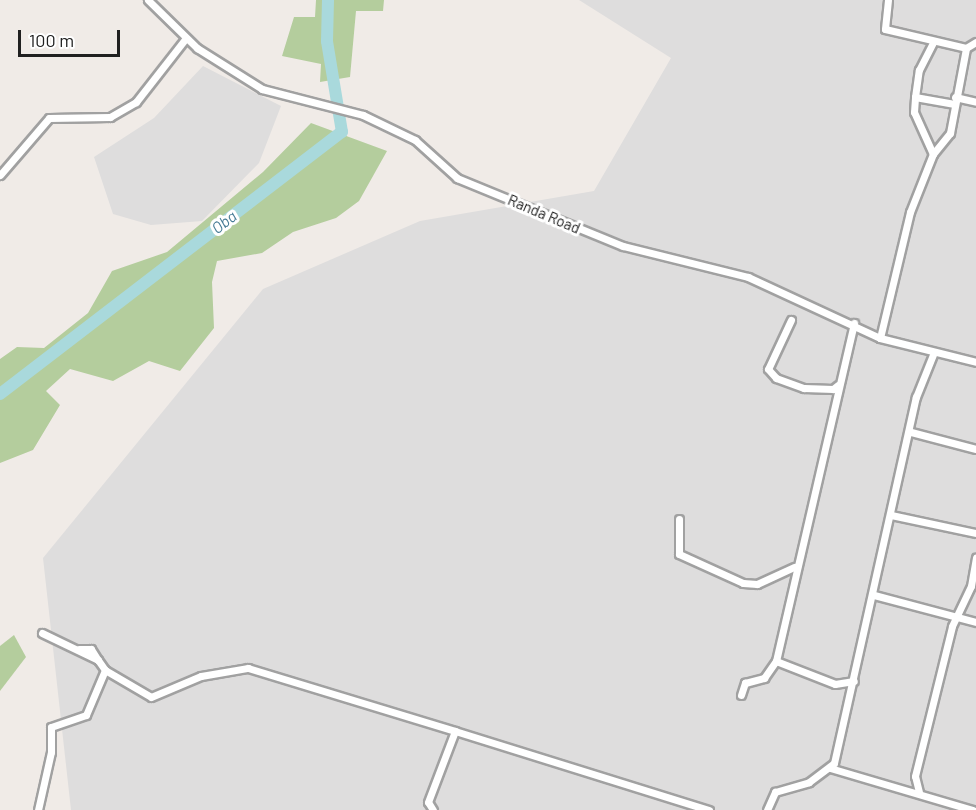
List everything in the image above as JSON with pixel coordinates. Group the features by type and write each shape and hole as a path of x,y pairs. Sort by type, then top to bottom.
{"street":[{"name":"Randa Road","path":"148,0 186,39 262,89 294,100 351,110 407,135 457,178 623,246 748,277 854,323 880,338 976,362"},
{"path":"888,0 885,29 933,43 966,48 976,42"},
{"path":"0,175 49,118 111,117 136,102 186,39"},
{"path":"933,43 920,70 914,112 933,154"},
{"path":"880,338 907,223 933,154 950,133 954,101 966,48"},
{"path":"915,97 976,102"},
{"path":"791,320 768,369 776,378 804,388 833,389 840,383"},
{"path":"741,695 745,683 764,678 776,661 794,567 854,323"},
{"path":"767,810 775,792 809,782 830,768 854,681 874,595 911,432 916,397 934,352"},
{"path":"911,432 976,449"},
{"path":"891,515 976,533"},
{"path":"679,519 679,554 743,583 758,584 794,567"},
{"path":"919,792 915,776 957,616 971,586 976,557"},
{"path":"874,595 976,622"},
{"path":"42,633 77,649 91,649 105,670 151,697 201,675 248,668 710,810"},
{"path":"776,661 835,684 854,681"},
{"path":"38,810 51,752 51,727 86,715 105,670"},
{"path":"433,810 428,802 455,731"},
{"path":"830,768 919,792 973,810"}],"shaded area":[{"path":"579,0 976,0 976,810 71,810 43,558 263,289 420,221 594,191 671,58"},
{"path":"203,66 281,106 259,163 202,221 151,225 113,214 94,157 154,118"}],"green space":[{"path":"316,0 384,0 383,11 356,11 350,77 320,82 321,64 282,56 294,17 315,17"},
{"path":"311,123 387,151 359,201 336,218 293,232 262,253 217,261 212,282 214,328 180,371 149,361 113,381 70,369 46,391 60,405 33,450 0,463 0,359 17,347 44,348 88,313 112,271 167,252 263,172"},
{"path":"14,635 26,657 0,691 0,646"}],"waterway":[{"name":"Oba","path":"0,394 342,132 327,41 328,0"}]}
